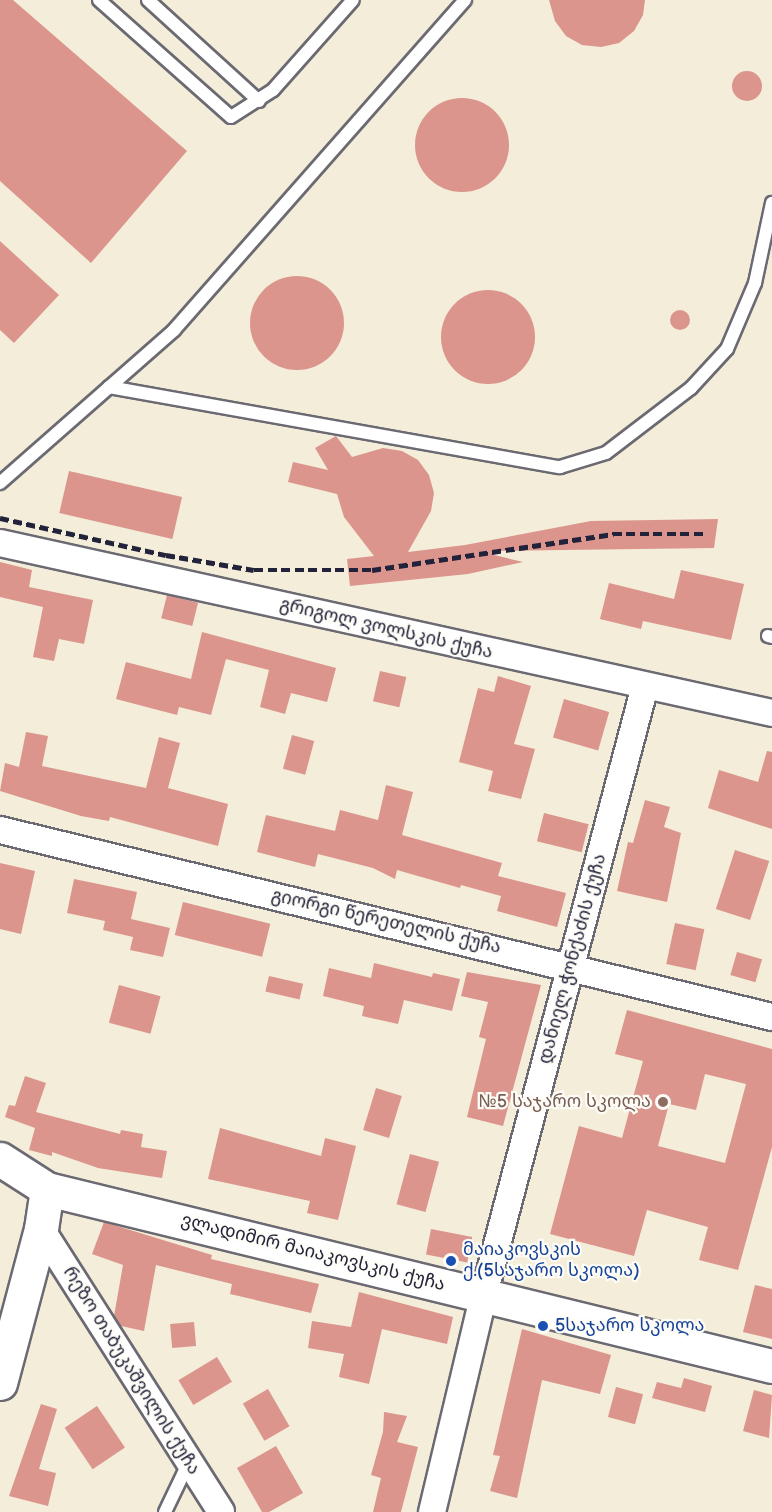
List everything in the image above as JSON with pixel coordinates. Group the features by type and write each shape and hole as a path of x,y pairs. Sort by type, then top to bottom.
{"main road":[{"name":"ვლადიმირ მაიაკოვსკის ქუჩა","path":"0,1158 47,1189 772,1366"},
{"path":"0,1383 41,1229 47,1189"}],"street":[{"name":"გრიგოლ ვოლსკის ქუჩა","path":"0,543 772,713"},
{"name":"დანიელ ჭონქაძის ქუჩა","path":"432,1512 484,1294 645,686"},
{"name":"გიორგი წერეთელის ქუჩა","path":"0,830 571,966 772,1017"},
{"name":"რეზო თაბუკაშვილის ქუჩა","path":"41,1229 221,1512"}],"lane":[{"path":"99,0 231,117 259,101 352,0"},
{"path":"148,0 259,101"},
{"path":"0,483 174,330 465,0"},
{"path":"109,387 560,467 606,453 691,388 727,349 755,283 772,203"},
{"path":"165,1512 189,1462"}],"building":[{"path":"0,0 13,0 187,151 91,263 0,181"},
{"path":"549,0 645,0 643,15 634,31 619,43 601,47 582,45 566,36 555,21"},
{"path":"747,71 753,72 761,80 761,92 753,100 747,101 741,100 733,92 732,86 733,80 741,72"},
{"path":"462,98 480,102 495,112 505,127 509,145 505,163 495,178 480,188 462,192 444,188 429,178 419,163 415,145 419,127 429,112 444,102"},
{"path":"0,241 59,295 14,343 0,330"},
{"path":"297,276 315,280 330,290 340,305 344,323 340,341 330,356 315,366 297,370 279,366 264,356 254,341 250,323 254,305 264,290 279,280"},
{"path":"488,290 506,294 521,304 531,319 535,337 531,355 521,370 506,380 488,384 470,380 455,370 445,355 441,337 445,319 455,304 470,294"},
{"path":"680,310 687,313 690,320 687,327 680,330 673,327 670,320 673,313"},
{"path":"336,436 352,457 383,448 402,451 418,460 429,475 434,493 431,511 408,552 465,545 591,521 718,519 714,548 494,551 494,555 523,562 468,574 350,586 347,559 374,556 344,517 337,494 288,482 293,462 328,470 315,448"},
{"path":"69,471 182,497 172,539 59,513"},
{"path":"0,562 32,570 29,587 93,600 84,644 59,639 54,661 33,657 43,607 0,597"},
{"path":"681,570 744,584 731,640 643,621 641,629 600,619 609,583 674,599"},
{"path":"167,595 198,603 192,626 161,618"},
{"path":"202,632 336,668 327,702 291,693 285,714 260,707 269,670 226,659 211,715 179,707 177,715 116,699 126,662 191,679"},
{"path":"380,671 406,677 399,707 373,701"},
{"path":"498,676 531,686 514,744 535,749 521,799 488,791 493,771 459,762 478,688 494,692"},
{"path":"564,699 609,712 598,750 553,737"},
{"path":"26,732 48,736 42,766 146,788 159,737 180,743 168,788 228,804 218,846 110,817 109,821 81,816 0,791 5,763 19,767"},
{"path":"292,735 314,741 305,775 283,769"},
{"path":"767,751 772,752 772,829 708,808 719,770 758,782"},
{"path":"386,785 413,792 402,835 502,863 498,876 566,893 557,927 497,911 501,896 461,885 460,888 397,870 395,879 373,868 318,854 315,867 257,852 266,815 335,831 340,810 378,820"},
{"path":"645,800 670,807 664,827 681,833 667,902 617,891 628,842 633,843"},
{"path":"544,813 589,824 582,852 537,841"},
{"path":"735,850 769,861 750,920 716,909"},
{"path":"0,863 35,871 21,934 0,929"},
{"path":"74,879 137,892 131,919 170,928 163,957 130,950 133,937 103,930 105,921 67,913"},
{"path":"183,902 270,924 262,957 175,935"},
{"path":"675,923 704,929 696,970 666,964"},
{"path":"737,952 762,959 755,982 730,975"},
{"path":"374,963 432,977 433,973 460,979 452,1011 404,1000 398,1024 362,1016 364,1006 323,996 329,968 371,978"},
{"path":"467,972 541,985 503,1126 467,1117 486,1039 479,1037 488,1002 461,996"},
{"path":"269,976 303,984 300,999 265,992"},
{"path":"119,985 161,996 150,1034 109,1023"},
{"path":"627,1010 772,1049 772,1147 738,1270 699,1260 708,1227 647,1210 634,1256 550,1234 579,1126 622,1138 643,1061 615,1054","holes":["705,1074 746,1084 725,1163 658,1146 669,1104 696,1110"]},
{"path":"25,1076 46,1083 36,1112 120,1134 121,1130 143,1134 141,1147 167,1151 162,1178 98,1168 52,1152 52,1156 29,1150 35,1128 5,1117 9,1105 15,1106"},
{"path":"376,1088 402,1096 389,1138 363,1130"},
{"path":"220,1128 321,1156 325,1138 356,1146 338,1220 307,1213 310,1201 208,1179"},
{"path":"410,1154 439,1162 426,1212 397,1204"},
{"path":"104,1222 212,1255 211,1259 319,1284 311,1313 230,1294 232,1284 156,1265 144,1331 121,1326 114,1316 123,1265 92,1254"},
{"path":"431,1229 472,1237 467,1263 426,1255"},
{"path":"755,1285 772,1289 772,1339 743,1332"},
{"path":"359,1292 453,1317 447,1344 382,1329 369,1384 339,1377 344,1354 308,1348 312,1321 351,1327"},
{"path":"194,1322 196,1346 172,1348 170,1324"},
{"path":"522,1329 611,1355 600,1394 542,1380 517,1498 490,1491 500,1456 493,1455"},
{"path":"217,1357 232,1382 193,1405 178,1380"},
{"path":"684,1378 712,1386 705,1412 652,1398 657,1382 681,1388"},
{"path":"616,1387 643,1394 635,1424 608,1417"},
{"path":"268,1389 290,1426 264,1441 243,1404"},
{"path":"754,1390 772,1395 769,1438 743,1431"},
{"path":"41,1404 57,1409 39,1469 56,1473 48,1506 9,1496"},
{"path":"97,1406 125,1447 93,1469 65,1428"},
{"path":"384,1412 407,1416 397,1442 418,1447 401,1512 373,1512 381,1478 371,1475 383,1432"},
{"path":"276,1446 303,1493 269,1512 262,1512 237,1468"}],"railway":[{"path":"0,518 166,555 254,570 372,570 613,534 705,534"}],"place":[{"name":"№5 საჯარო სკოლა","path":"663,1102"},
{"name":"მაიაკოვსკის ქ.(5საჯარო სკოლა)","path":"451,1261"},
{"name":"5საჯარო სკოლა","path":"543,1326"}]}
